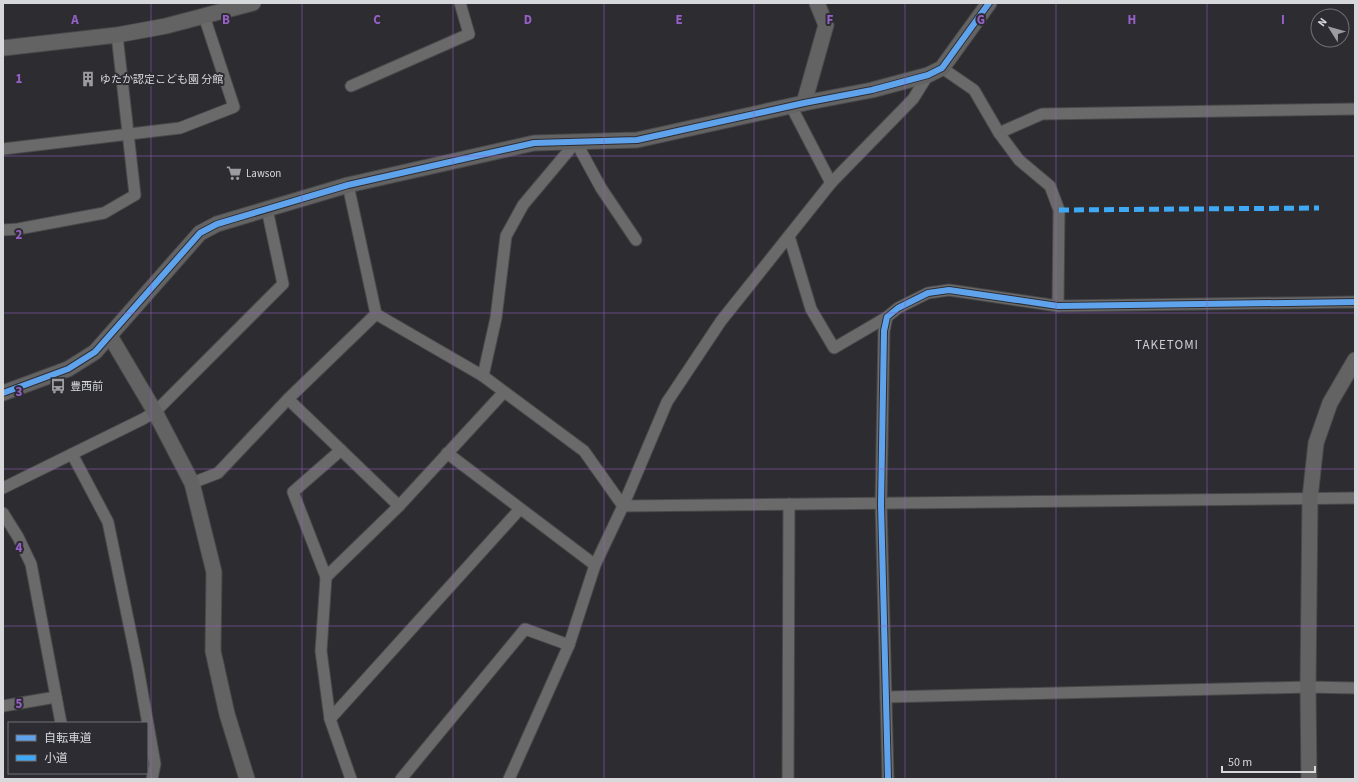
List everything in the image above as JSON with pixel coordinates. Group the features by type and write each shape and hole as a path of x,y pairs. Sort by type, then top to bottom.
{"street":[{"path":"3,48 117,35 166,26 253,3"},
{"path":"351,86 468,34 460,3"},
{"path":"817,3 826,24 797,104 831,183"},
{"path":"3,393 68,370 95,352 200,233 217,224 348,185 534,143 637,140 797,104 872,90 928,75 942,68 989,3"},
{"path":"3,149 180,128 234,107 204,16"},
{"path":"3,230 18,229 104,213 135,195 117,35"},
{"path":"942,68 974,90 1000,133 1019,160 1050,186 1059,210 1058,306"},
{"path":"509,779 569,645 595,566 668,402 721,321 831,183 914,99 928,75"},
{"path":"1000,133 1042,114 1355,109"},
{"path":"576,142 601,188 636,240"},
{"path":"483,376 496,318 506,236 523,205 576,142"},
{"path":"348,185 376,314 483,376 584,451 623,506"},
{"path":"3,488 155,412 283,284 267,209"},
{"path":"789,236 811,309 834,348 887,317 898,308 928,293 948,290 1058,306 1355,302"},
{"path":"192,483 218,473 288,400 376,314"},
{"path":"887,317 884,331 882,504 888,779"},
{"path":"110,336 155,412 192,483 214,572 214,651 227,714 247,779"},
{"path":"1309,779 1308,687 1310,498 1316,443 1330,403 1355,360"},
{"path":"326,577 399,506 504,392"},
{"path":"288,400 399,506"},
{"path":"341,450 293,492 326,577 321,651 330,719 351,779"},
{"path":"72,454 108,522 147,722"},
{"path":"447,454 595,566"},
{"path":"623,506 1355,498"},
{"path":"788,779 789,504"},
{"path":"330,719 520,509"},
{"path":"3,513 18,537 31,564 61,722"},
{"path":"401,779 525,629 569,645"},
{"path":"886,697 1308,687 1355,688"},
{"path":"3,706 56,697"},
{"path":"148,725 155,764 150,774"}],"marked path":[{"path":"1059,210 1319,208"}],"cycle path":[{"path":"3,393 68,369 95,352 200,233 217,224 348,185 534,143 637,140 804,103 872,90 928,75 942,68 989,3"},
{"path":"888,779 881,504 884,331 887,317 898,308 928,293 949,290 1058,306 1355,302"}],"place":[{"name":"ゆたか認定こども園 分館","path":"88,79"},
{"name":"Lawson","path":"234,173"},
{"name":"豊西前","path":"58,386"}],"district":[{"name":"TAKETOMI","path":"1167,344"}]}
